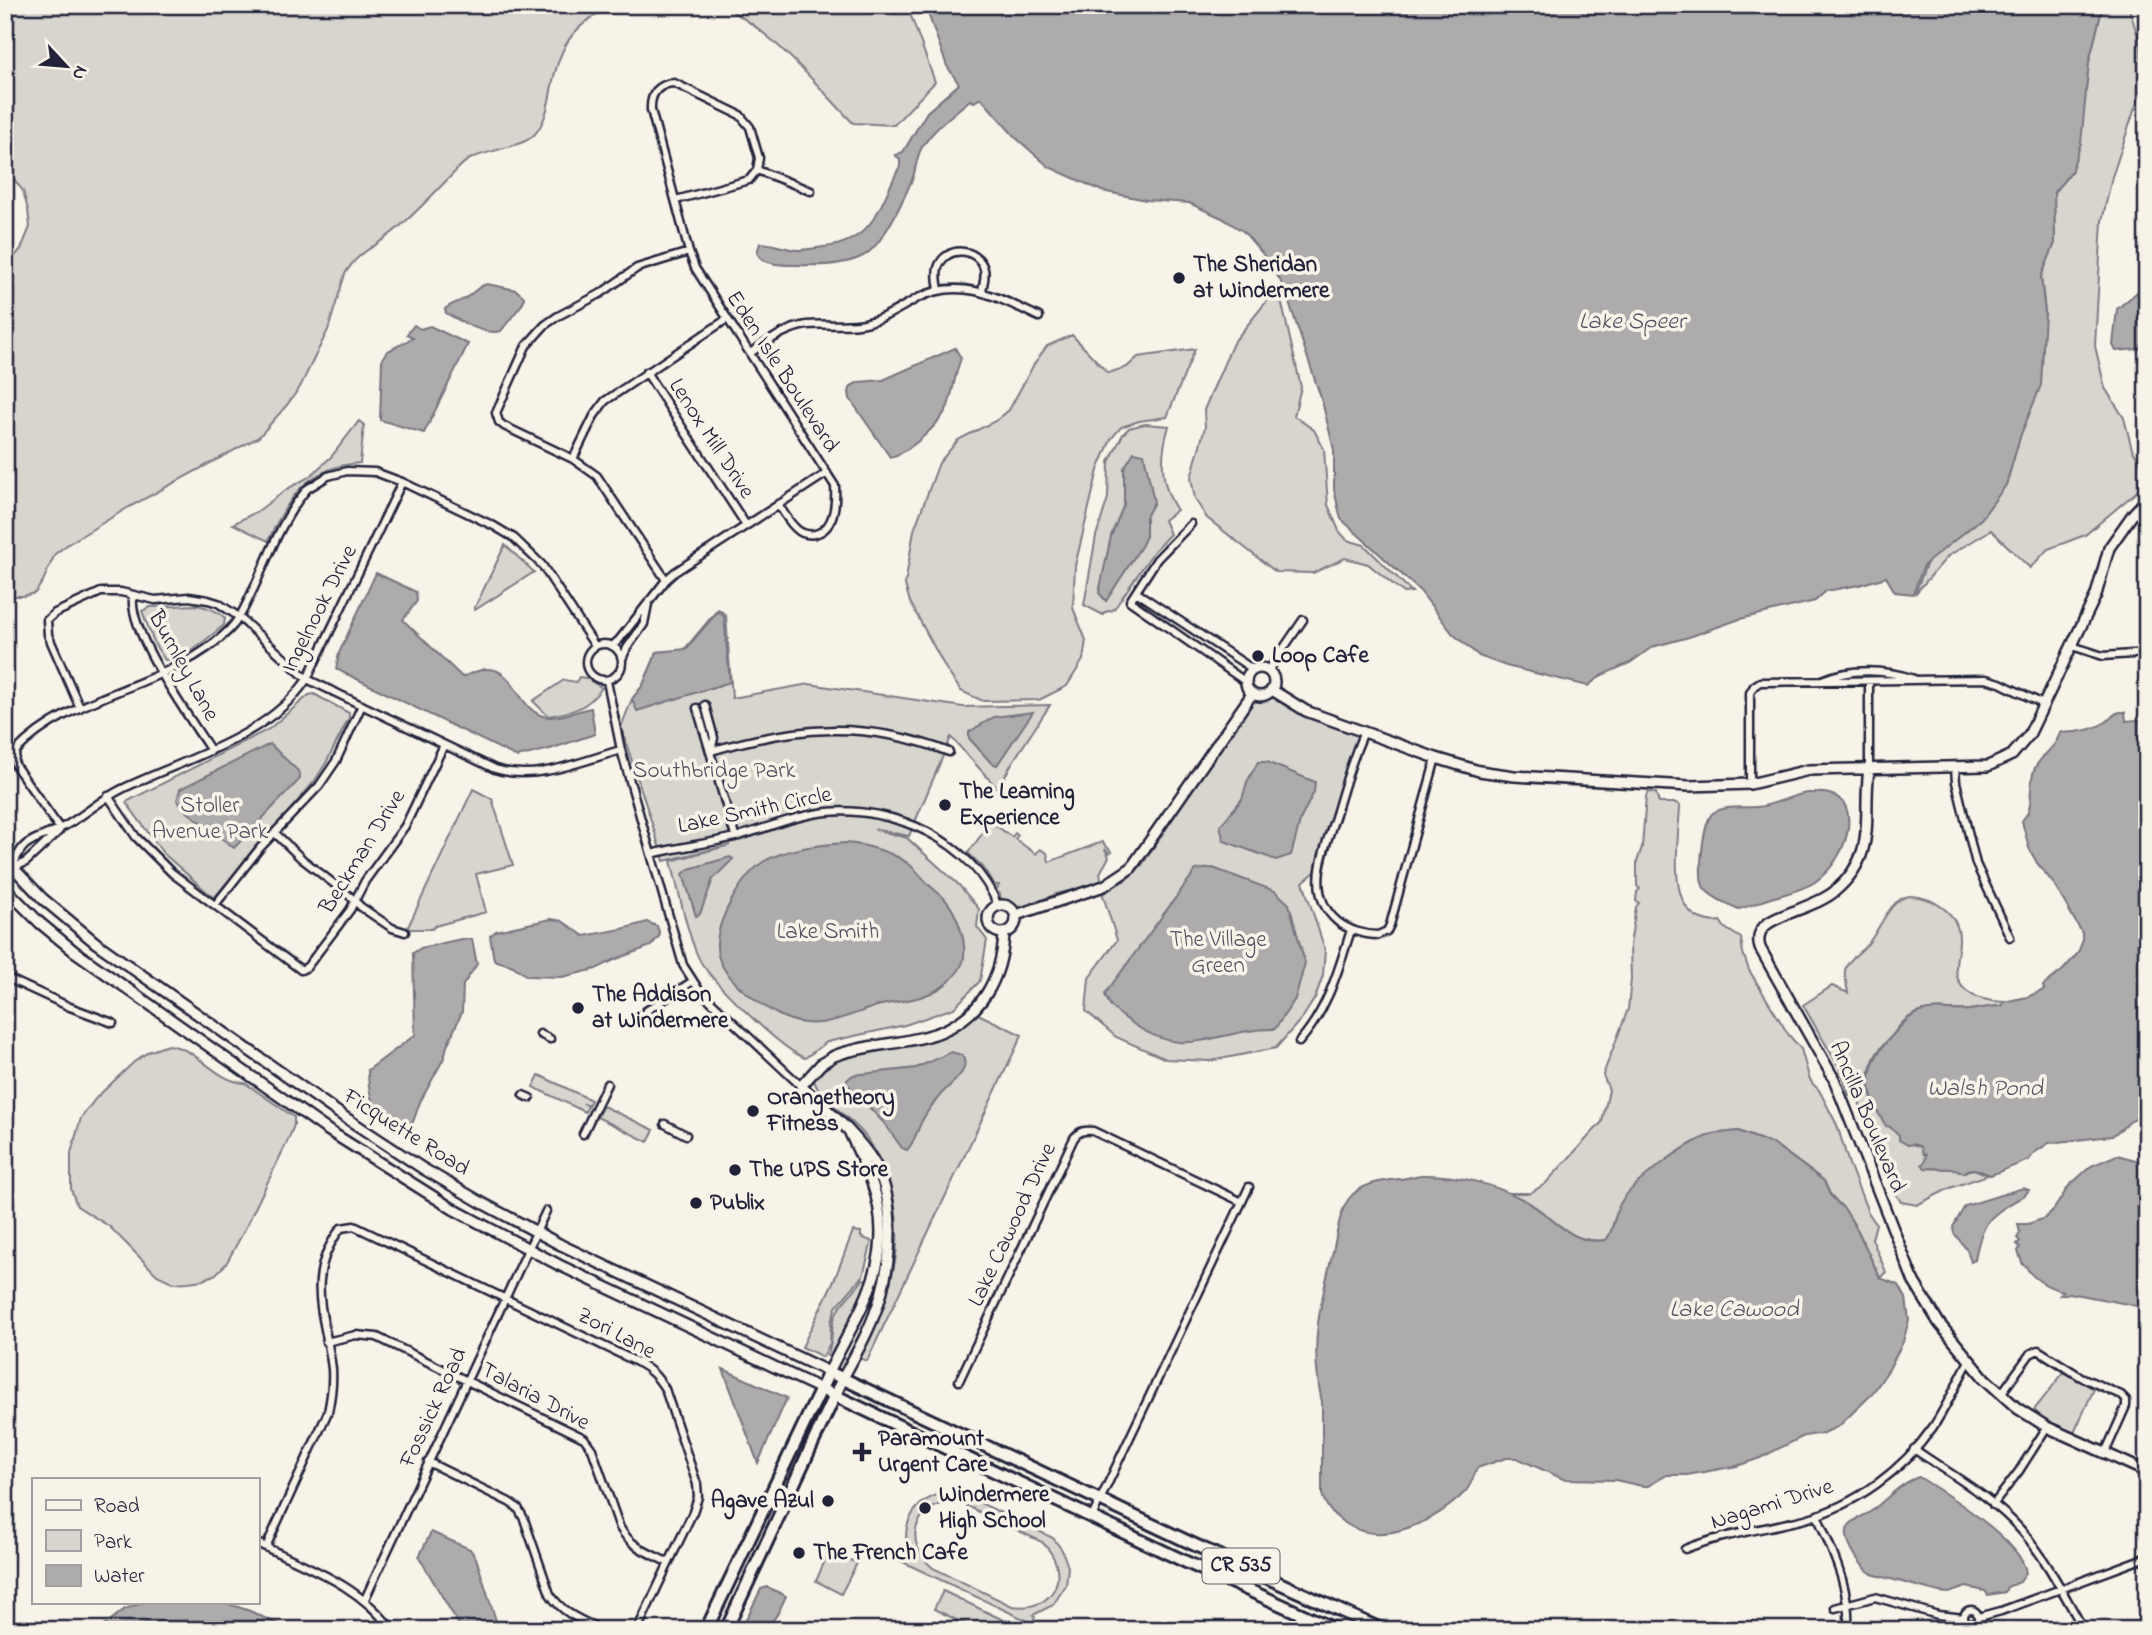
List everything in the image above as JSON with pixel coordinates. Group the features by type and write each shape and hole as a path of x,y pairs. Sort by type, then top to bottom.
{"main road":[{"name":"CR 535","path":"829,1372 1382,1630"},
{"path":"706,1630 829,1372"},
{"path":"726,1630 843,1378"},
{"path":"821,1389 835,1395"},
{"name":"CR 535","path":"835,1395 1337,1630"}],"street":[{"name":"Eden Isle Boulevard","path":"612,646 666,580 827,473 695,268 651,110 655,92 666,84 681,85 740,115 750,127 759,158 757,170"},
{"path":"676,200 742,183 749,180 757,170 811,191"},
{"path":"939,290 937,275 940,262 950,253 958,251 971,254 981,262 985,276 982,292"},
{"path":"666,580 604,485 591,470 504,426 497,418 497,407 526,346 558,316 600,294 637,268 689,252"},
{"path":"750,353 795,328 808,325 847,325 876,320 939,290 960,288 982,292 1039,317"},
{"path":"573,459 594,416 605,401 727,319"},
{"name":"Lenox Mill Drive","path":"646,372 746,525"},
{"path":"60,829 17,768 14,757 20,746 80,708 182,664 229,629 239,617 290,511 307,489 328,476 347,471 375,472 494,526 531,552 542,565 595,646"},
{"path":"779,504 801,533 816,534 824,531 831,521 835,496 835,486 827,473"},
{"name":"Ingelnook Drive","path":"9,871 26,862 60,829 108,796 211,751 271,714 293,696 307,679 402,482"},
{"path":"1272,690 1306,711 1436,758 1479,771 1514,776 1673,786 1750,784 1803,771 1988,766 2012,755 2025,740 2098,591 2109,548 2147,499"},
{"path":"1191,524 1157,559 1130,601 1237,673 1252,694 1263,696 1272,690 1274,680 1268,671 1261,668 1248,675 1246,682"},
{"path":"80,708 48,635 47,620 55,613 101,592 112,591 155,600 189,597 218,603 239,617 307,679 495,769 525,775 621,750"},
{"path":"1136,592 1254,670"},
{"name":"Burnley Lane","path":"133,596 133,615 149,650 211,751"},
{"name":"Eden Isle Boulevard","path":"622,660 644,624 649,602"},
{"path":"1268,671 1303,620"},
{"path":"595,646 612,646 619,652 622,660 619,673 607,681 593,677 586,668 587,656 595,646"},
{"path":"2072,646 2103,656 2147,653"},
{"path":"1820,681 1838,675 1868,671 1916,679"},
{"path":"1750,784 1752,689 1764,681 1990,679 2043,704"},
{"path":"607,681 621,750 678,949 692,981 850,1133 873,1184 884,1217 889,1255 881,1297 843,1378"},
{"name":"Ancilla Boulevard","path":"1869,681 1867,834 1861,854 1853,870 1837,890 1820,901 1766,925 1759,934 1759,944 1838,1088 1918,1289 1939,1324 2001,1394 2047,1427 2147,1472"},
{"path":"1016,915 1104,886 1131,868 1252,694"},
{"path":"108,796 136,837 155,857 215,905 327,776 362,705"},
{"path":"705,705 714,738 711,751"},
{"path":"697,708 735,836"},
{"path":"711,751 783,733 832,729 886,733 949,752"},
{"path":"1364,732 1348,775 1319,876 1320,894 1327,910 1351,930 1378,935 1390,925 1436,758"},
{"name":"Beckman Drive","path":"215,905 301,970 307,967 405,826 444,745"},
{"path":"1955,768 1976,864 2010,937"},
{"name":"Lake Smith Circle","path":"651,854 824,813 843,811 879,815 912,826 954,848 979,872 998,905"},
{"name":"Ingelnook Drive","path":"9,871 17,852 42,835 60,829"},
{"path":"275,833 302,859 355,901 392,928 405,932"},
{"name":"Ficquette Road","path":"5,859 9,871 96,943 342,1116 422,1168 536,1232 829,1372"},
{"name":"Ficquette Road","path":"5,888 40,923 74,951 320,1125 417,1187 528,1250 821,1389"},
{"path":"998,905 1011,908 1016,915 1013,928 1004,934 995,932 988,920 990,911 998,905"},
{"path":"1299,1042 1326,1004 1351,930"},
{"path":"801,1086 821,1064 834,1056 940,1032 963,1020 994,984 1002,959 1004,934"},
{"path":"5,977 70,1007 113,1023"},
{"path":"636,1021 646,1011 692,981"},
{"path":"540,1034 550,1039"},
{"path":"583,1134 607,1084"},
{"path":"523,1094 530,1098"},
{"path":"665,1124 686,1135"},
{"name":"Lake Cawood Drive","path":"959,1381 1078,1133 1093,1131 1242,1202"},
{"path":"1092,1517 1249,1187"},
{"name":"Fossick Road","path":"365,1599 546,1211"},
{"path":"829,1372 867,1296 880,1260 884,1217"},
{"name":"Zori Lane","path":"326,1342 318,1298 320,1278 336,1235 341,1228 349,1225 649,1368 665,1389 697,1484 698,1497 637,1630"},
{"name":"Talaria Drive","path":"326,1342 356,1335 377,1337 584,1438 592,1449 626,1540 669,1563"},
{"path":"265,1547 328,1412 332,1368 326,1342"},
{"path":"2001,1394 2030,1354 2038,1350 2081,1377 2121,1395 2126,1399 2126,1406 2105,1453"},
{"name":"Nagami Drive","path":"1685,1549 1816,1515 1872,1487 1914,1449 1936,1421 1969,1361"},
{"path":"1993,1505 2047,1427"},
{"path":"1914,1449 1993,1505 2025,1534 2084,1630"},
{"path":"428,1462 518,1508 550,1594 567,1613 602,1630"},
{"path":"2147,1491 2147,1519"},
{"path":"1816,1515 1840,1573 1848,1604 1848,1630"},
{"path":"259,1544 341,1583 365,1599 392,1630"},
{"path":"1964,1618 1974,1627 1979,1617 2061,1590 2147,1557"},
{"path":"1835,1608 1866,1598 1880,1598 1938,1615 1964,1618"},
{"path":"1964,1618 1966,1612 1971,1610 1979,1617"}],"green space":[{"path":"5,5 613,5 586,22 568,41 557,65 545,117 534,135 522,143 467,161 405,222 354,261 345,274 328,330 300,387 259,437 129,507 68,544 55,554 35,593 5,596 5,268 21,249 30,227 23,191 5,168"},
{"path":"721,5 907,5 935,82 894,125 853,123 776,43"},
{"path":"2103,5 2128,5 2141,46 2143,84 2112,177 2102,221 2095,346 2105,388 2124,418 2132,449 2147,473 2147,483 2085,535 2048,549 2030,568 1991,530 1948,556 1915,594 1929,557 2006,485 2020,437 2045,313 2041,276 2055,243 2054,192 2071,172 2089,62"},
{"path":"1278,287 1301,387 1294,416 1314,430 1324,449 1328,505 1339,531 1347,540 1364,545 1412,592 1404,593 1368,564 1345,558 1313,573 1276,572 1207,518 1195,499 1191,478 1205,427 1204,410 1233,343"},
{"path":"1072,335 1108,373 1127,367 1138,357 1195,349 1167,417 1121,427 1111,439 1098,470 1075,566 1073,608 1086,640 1083,660 1067,686 1039,700 983,701 961,691 910,602 905,585 914,530 939,463 958,440 997,420 1009,410 1047,346"},
{"path":"359,421 364,425 360,463 326,471 302,487 292,498 268,541 233,524 309,477 331,457"},
{"path":"1145,424 1169,426 1163,470 1167,490 1177,510 1164,520 1170,534 1154,551 1113,610 1103,615 1084,605 1096,536 1108,498 1109,462 1123,434 1129,428"},
{"path":"505,545 534,572 475,610 474,609"},
{"path":"197,605 219,613 225,618 224,625 188,652 165,660 155,645 142,611 150,607"},
{"name":"Southbridge Park","path":"718,609 726,615 732,698 809,684 963,707 1050,705 998,789 951,737 909,836 874,829 907,838 959,885 979,909 977,927 987,940 980,981 954,1008 905,1025 827,1042 805,1058 781,1043 750,1016 702,964 688,929 671,861 730,845 664,861 621,727 632,699 643,685 657,652 684,650"},
{"path":"579,677 586,678 602,688 590,701 578,708 548,716 533,701 564,680 576,682"},
{"name":"Stoller Avenue Park","path":"314,694 349,713 349,718 314,782 214,898 163,853 126,802 269,729 309,695"},
{"name":"The Village Green","path":"1272,697 1305,717 1358,733 1315,872 1303,882 1325,950 1323,975 1315,998 1303,1017 1276,1048 1210,1061 1166,1059 1116,1037 1086,1011 1089,978 1117,940 1102,892 1126,880 1142,865 1252,703"},
{"path":"473,789 492,799 513,865 476,874 486,912 432,929 407,929"},
{"path":"1648,792 1656,793 1659,803 1676,803 1680,806 1678,884 1689,910 1704,920 1720,921 1725,928 1741,938 1749,970 1788,1034 1801,1049 1809,1077 1837,1125 1849,1164 1868,1212 1876,1224 1872,1239 1886,1272 1880,1278 1858,1231 1845,1210 1830,1194 1824,1181 1775,1145 1738,1131 1712,1134 1693,1143 1614,1220 1607,1240 1579,1237 1508,1193 1530,1193 1545,1184 1602,1122 1609,1090 1603,1075 1628,1009 1630,945 1639,903 1636,901 1637,892 1640,889 1637,886 1637,862 1642,847"},
{"path":"991,822 1012,837 1015,833 1018,835 1015,839 1036,854 1040,849 1047,853 1049,862 1102,842 1112,852 1109,853 1105,849 1109,857 1100,873 1102,883 1056,894 1020,909 1001,900 996,891 999,885 995,885 983,867 968,853"},
{"path":"1910,896 1936,903 1950,914 1955,922 1959,940 1957,976 1965,990 1979,998 2004,1002 2002,1006 1935,1010 1913,1015 1900,1025 1872,1063 1869,1088 1879,1112 1899,1134 1899,1140 1921,1147 1926,1155 1925,1168 1955,1169 1961,1172 1974,1169 1988,1175 1950,1188 1917,1205 1901,1202 1892,1188 1856,1093 1849,1095 1841,1071 1803,1005 1832,986 1848,993 1845,975 1847,965 1874,935 1891,907"},
{"path":"978,1014 1022,1035 867,1361 859,1358 887,1292 897,1249 894,1203 884,1171 870,1142 821,1093 814,1080 826,1066 840,1058 929,1040 963,1025"},
{"path":"168,1045 189,1052 225,1077 245,1083 294,1117 288,1140 226,1264 216,1274 203,1280 174,1283 157,1275 110,1227 77,1206 71,1189 71,1153 81,1118 96,1098 134,1062 148,1052"},
{"path":"539,1075 591,1100 589,1104 585,1104 588,1106 585,1112 533,1087"},
{"path":"603,1106 654,1130 648,1142 597,1117"},
{"path":"853,1231 861,1232 861,1237 871,1241 871,1245 863,1276 836,1307 831,1322 830,1343 823,1357 802,1347 835,1278"},
{"path":"863,1279 868,1280 864,1292 830,1358 827,1356 835,1316"},
{"path":"2064,1372 2094,1389 2074,1433 2045,1421 2034,1410"},
{"path":"948,1492 962,1494 1053,1538 1062,1550 1068,1567 1066,1585 1053,1605 1033,1615 1035,1617 1032,1623 892,1557 896,1550 910,1556 906,1533 908,1523 919,1506","holes":["950,1502 963,1504 1042,1542 1056,1566 1055,1588 1049,1597 1027,1606 1012,1606 933,1568 924,1558 915,1538 920,1519 937,1506"]},
{"path":"829,1551 857,1563 841,1594 816,1581"},
{"path":"943,1591 1024,1630 977,1630 934,1609"}],"water":[{"name":"Lake Speer","path":"925,5 2103,5 2089,62 2081,143 2071,172 2054,192 2055,243 2041,277 2045,313 2041,385 2020,437 2006,485 1981,519 1924,565 1913,594 1895,592 1886,577 1826,591 1815,601 1740,619 1652,647 1630,663 1602,675 1588,686 1506,666 1479,656 1453,634 1420,591 1341,519 1334,490 1334,450 1322,401 1280,280 1244,232 1222,218 1189,203 1146,200 1102,191 1049,167 1015,137 981,98 974,102 970,100 931,135 919,153 912,180 898,210 885,233 870,251 847,262 821,265 779,264 760,257 757,253 760,243 797,250 841,244 854,238 873,220 900,166 900,159 895,155 903,152 927,112 959,84 947,66"},
{"path":"487,284 516,290 524,297 523,303 501,331 480,330 446,313 445,309"},
{"path":"2147,284 2147,344 2139,349 2116,351 2113,345 2117,309"},
{"path":"414,325 420,329 430,326 468,344 424,433 380,420 382,360 388,351 413,338 407,334"},
{"path":"955,348 961,358 950,401 944,413 915,444 890,457 850,399 851,386 859,382 883,380"},
{"path":"1134,452 1144,454 1154,502 1146,517 1146,536 1142,545 1106,601 1099,593 1111,536 1124,504 1124,468"},
{"path":"376,573 416,592 417,601 403,620 462,677 485,669 498,671 512,684 530,709 549,717 591,708 595,734 517,757 336,669 339,653"},
{"path":"718,611 724,616 730,682 637,711 632,699 643,685 657,652 686,649"},
{"path":"1033,712 997,765 991,763 969,738 969,732 994,717"},
{"name":"Walsh Pond","path":"2120,712 2125,712 2126,721 2147,719 2147,1114 2131,1121 2112,1136 2049,1143 2029,1160 1991,1175 1974,1169 1964,1173 1955,1169 1925,1168 1922,1164 1926,1155 1921,1147 1899,1140 1899,1135 1886,1126 1879,1114 1870,1080 1875,1058 1899,1028 1914,1015 1930,1010 2002,1006 2004,1002 2027,997 2044,990 2043,986 2078,953 2082,933 2054,884 2037,863 2029,848 2022,821 2028,813 2035,768 2056,742 2060,732 2101,725"},
{"path":"270,744 298,771 300,779 234,848 185,810 177,800 180,789"},
{"path":"1258,762 1267,762 1315,782 1314,792 1301,818 1291,855 1276,860 1224,841 1220,826 1242,799 1247,782"},
{"path":"1808,793 1826,793 1838,798 1847,813 1845,841 1835,861 1824,874 1805,887 1739,909 1719,900 1706,890 1701,870 1702,848 1709,818 1713,813 1728,808 1763,806"},
{"name":"Lake Smith","path":"845,843 879,849 896,856 912,867 944,898 960,928 964,946 963,962 947,983 923,996 877,1006 823,1023 791,1020 759,1002 730,977 718,956 718,932 736,892 748,875 763,862 792,850"},
{"path":"730,857 733,859 713,879 700,914 696,916 683,874 689,869"},
{"path":"1213,868 1275,891 1289,904 1305,963 1295,999 1275,1029 1235,1033 1202,1041 1168,1040 1150,1034 1121,1015 1111,1007 1105,994 1196,870"},
{"path":"551,919 562,921 584,936 647,922 657,926 660,935 651,946 596,969 562,977 527,976 513,966 494,960 490,936 496,931"},
{"path":"472,939 477,964 463,985 462,1012 444,1058 420,1102 413,1122 401,1128 384,1118 374,1106 369,1090 368,1070 415,1035 413,953 421,948"},
{"path":"951,1052 962,1055 962,1073 929,1109 907,1150 902,1148 884,1123 847,1084 847,1080 853,1075 916,1068"},
{"name":"Lake Cawood","path":"1738,1131 1775,1145 1824,1181 1830,1195 1845,1210 1858,1231 1880,1278 1899,1285 1906,1298 1909,1320 1903,1342 1889,1369 1872,1394 1839,1426 1824,1433 1804,1436 1737,1466 1687,1475 1667,1475 1648,1486 1615,1480 1563,1479 1517,1458 1506,1458 1477,1468 1467,1490 1440,1512 1408,1528 1392,1532 1360,1530 1334,1514 1322,1494 1322,1402 1316,1344 1320,1308 1342,1211 1353,1194 1379,1182 1421,1175 1461,1178 1524,1200 1572,1234 1593,1241 1606,1240 1620,1204 1647,1175 1701,1139 1717,1133"},
{"path":"2117,1155 2147,1163 2146,1307 2070,1293 2060,1295 2063,1291 2046,1285 2031,1274 2023,1265 2018,1251 2018,1224 2028,1224 2045,1218 2069,1186 2091,1166"},
{"path":"2023,1188 2029,1190 2025,1195 1996,1213 1985,1226 1975,1259 1971,1261 1953,1227 1965,1206"},
{"path":"723,1369 787,1398 758,1463"},
{"path":"1919,1477 1981,1519 2012,1547 2022,1561 2026,1573 2020,1582 2007,1587 2005,1592 1988,1595 1985,1591 1966,1587 1949,1593 1939,1592 1872,1574 1863,1566 1850,1546 1848,1527 1899,1488"},
{"path":"431,1532 470,1549 476,1558 499,1630 462,1630 419,1557"},
{"path":"767,1587 786,1596 775,1618 766,1626 741,1630 761,1589"},
{"path":"139,1604 229,1604 290,1630 98,1630 125,1609"}],"place":[{"name":"The Sheridan at Windermere","path":"1179,278"},
{"name":"Loop Cafe","path":"1258,656"},
{"name":"The Learning Experience","path":"945,805"},
{"name":"The Addison at Windermere","path":"578,1008"},
{"name":"Orangetheory Fitness","path":"753,1111"},
{"name":"The UPS Store","path":"735,1170"},
{"name":"Publix","path":"696,1203"},
{"name":"Paramount Urgent Care","path":"862,1452"},
{"name":"Agave Azul","path":"828,1501"},
{"name":"Windermere High School","path":"925,1508"},
{"name":"The French Cafe","path":"799,1553"}]}
